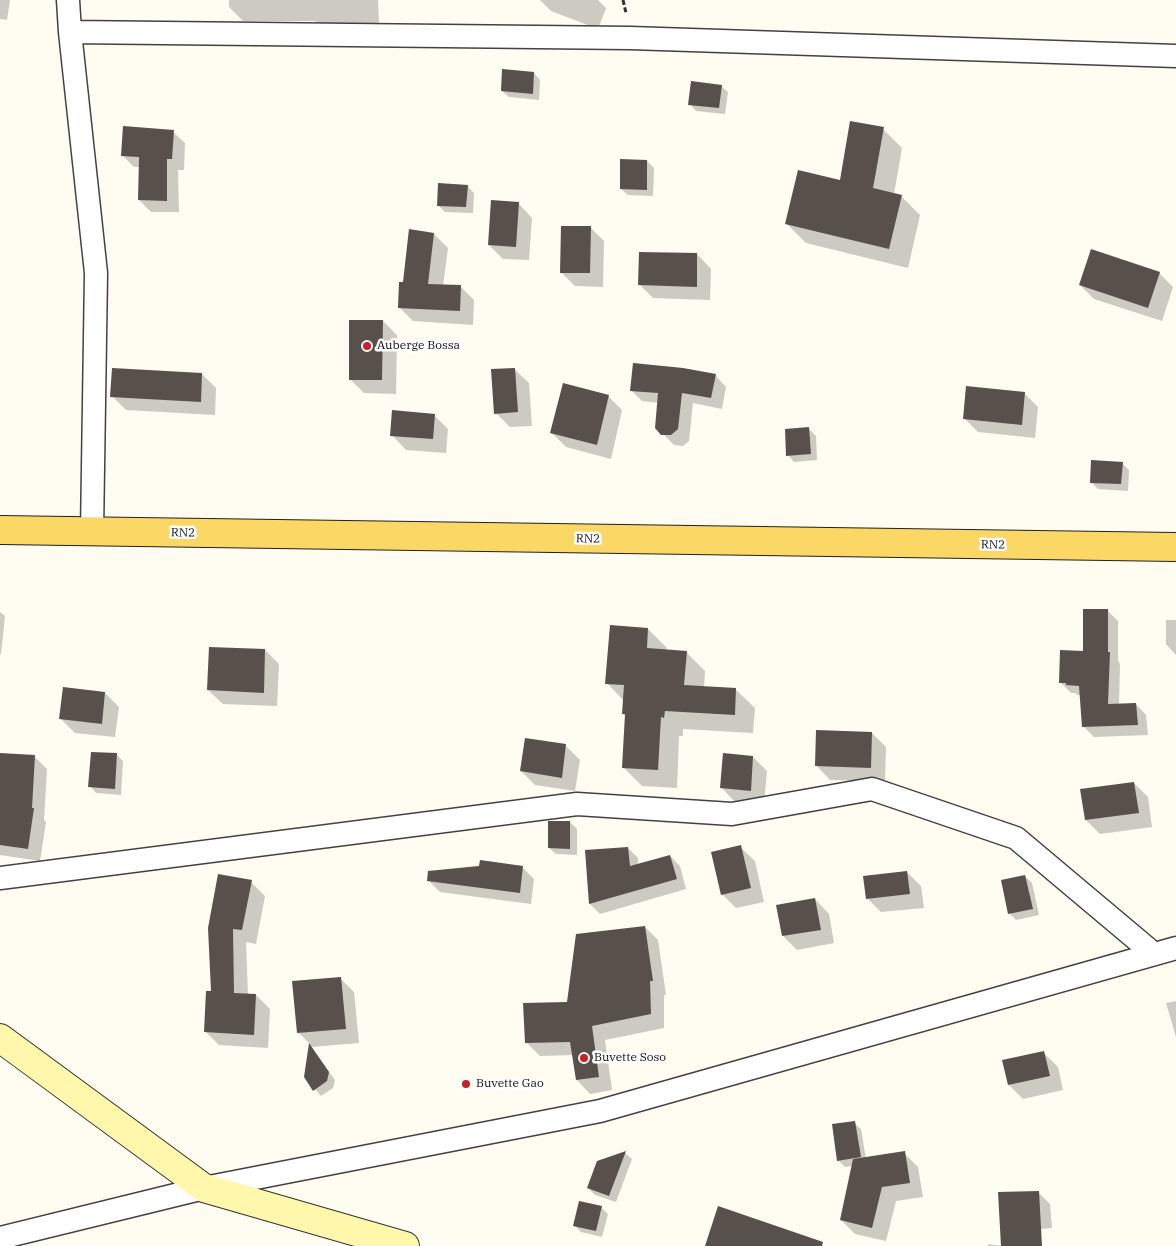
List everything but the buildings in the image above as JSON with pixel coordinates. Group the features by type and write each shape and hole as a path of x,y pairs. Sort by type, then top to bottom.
{"main road":[{"name":"RN2","path":"0,530 1176,547"}],"street":[{"path":"68,0 96,273 92,532"},
{"path":"70,32 630,38 1176,56"},
{"path":"0,878 577,804 732,814 872,789 1016,838 1154,954"},
{"path":"9,1240 204,1188 600,1112 1176,948"},
{"path":"0,1038 204,1188 406,1246"}],"place":[{"name":"Auberge Bossa","path":"367,346"},
{"name":"Buvette Soso","path":"584,1058"},
{"name":"Buvette Gao","path":"466,1084"}]}
